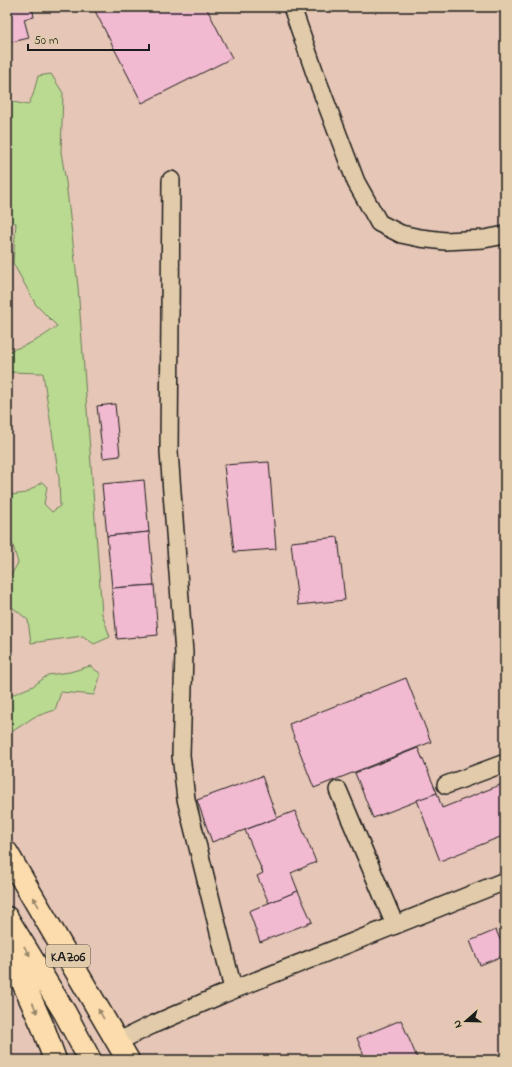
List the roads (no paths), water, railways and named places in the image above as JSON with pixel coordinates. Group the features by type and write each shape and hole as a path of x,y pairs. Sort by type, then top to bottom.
{"highway":[{"name":"KАZ06","path":"7,853 123,1051"},
{"name":"KАZ06","path":"7,918 65,1013 90,1060"},
{"path":"7,947 40,1020 55,1060"}],"lane":[{"path":"292,7 317,79 356,182 379,223 401,234 446,241 484,239 505,235"},
{"path":"170,180 169,452 184,653 181,755 186,799 234,989"},
{"path":"446,785 505,763"},
{"path":"338,790 395,925"},
{"path":"123,1051 159,1022 234,989 505,881"}]}
